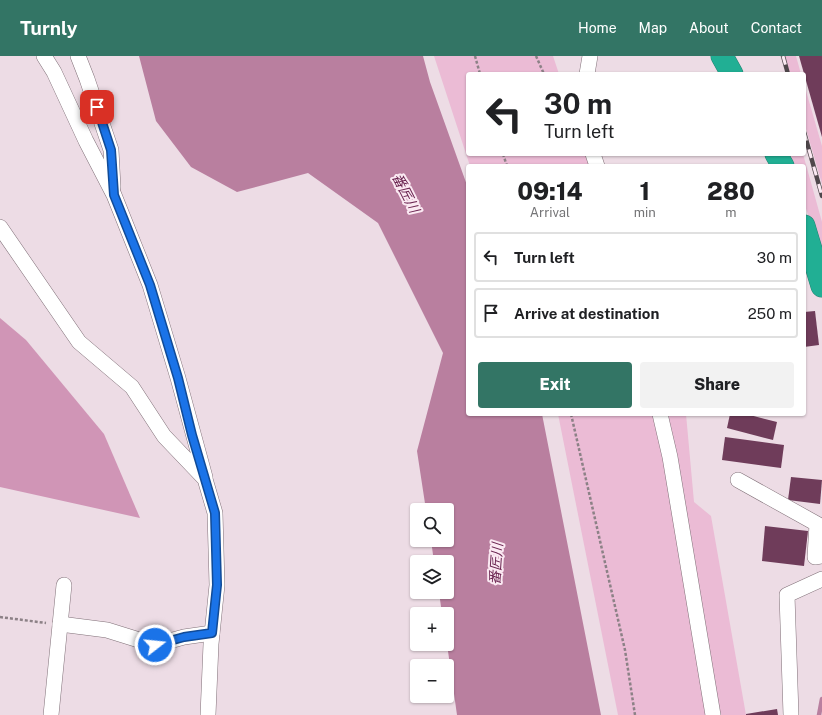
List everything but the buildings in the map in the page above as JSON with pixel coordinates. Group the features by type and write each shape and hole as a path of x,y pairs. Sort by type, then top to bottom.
{"highway":[{"path":"722,56 731,72"},
{"path":"806,233 822,286"}],"street":[{"path":"44,56 54,72 86,141 114,195 150,285 178,378 215,513 217,585 212,633 208,715"},
{"path":"78,56 87,78 111,150 114,195"},
{"path":"587,72 590,56"},
{"path":"0,227 79,342 132,387 164,436 205,479"},
{"path":"660,416 670,457 713,715"},
{"path":"738,480 817,524 815,557 822,556"},
{"path":"791,715 787,595 822,579"},
{"path":"51,715 64,585"},
{"path":"60,624 107,630 155,645 184,637 212,633"}],"path":[{"path":"474,56 479,72"},
{"path":"536,56 543,72"},
{"path":"571,416 625,650 635,715"},
{"path":"0,617 60,624"}],"shaded area":[{"path":"434,56 553,56 558,72 466,72 466,154"},
{"path":"785,56 796,56 800,72 789,72"},
{"path":"806,91 822,146 822,184 806,129"},
{"path":"467,156 598,156 604,164 469,164"},
{"path":"791,156 804,156 806,164 793,164"},
{"path":"806,165 822,222 822,254 806,209"},
{"path":"0,318 26,340 104,434 140,518 0,487"},
{"path":"558,416 686,416 694,502 711,516 746,715 618,715"}],"water":[{"name":"番匠川","path":"139,56 423,56 430,82 466,182 466,416 542,416 601,715 457,715 454,694 454,659 449,659 448,651 454,651 454,607 441,607 440,599 454,599 454,555 433,555 432,547 454,547 454,503 425,503 417,451 443,353 378,223 308,173 237,192 191,167 156,121"}],"waterway":[{"path":"819,715 822,699"}],"railway":[{"path":"783,56 787,72"},
{"path":"806,139 822,196"}],"route":[{"path":"97,107 111,150 114,195 150,285 178,378 192,435 215,513 217,585 212,633 184,637 155,645"}]}
